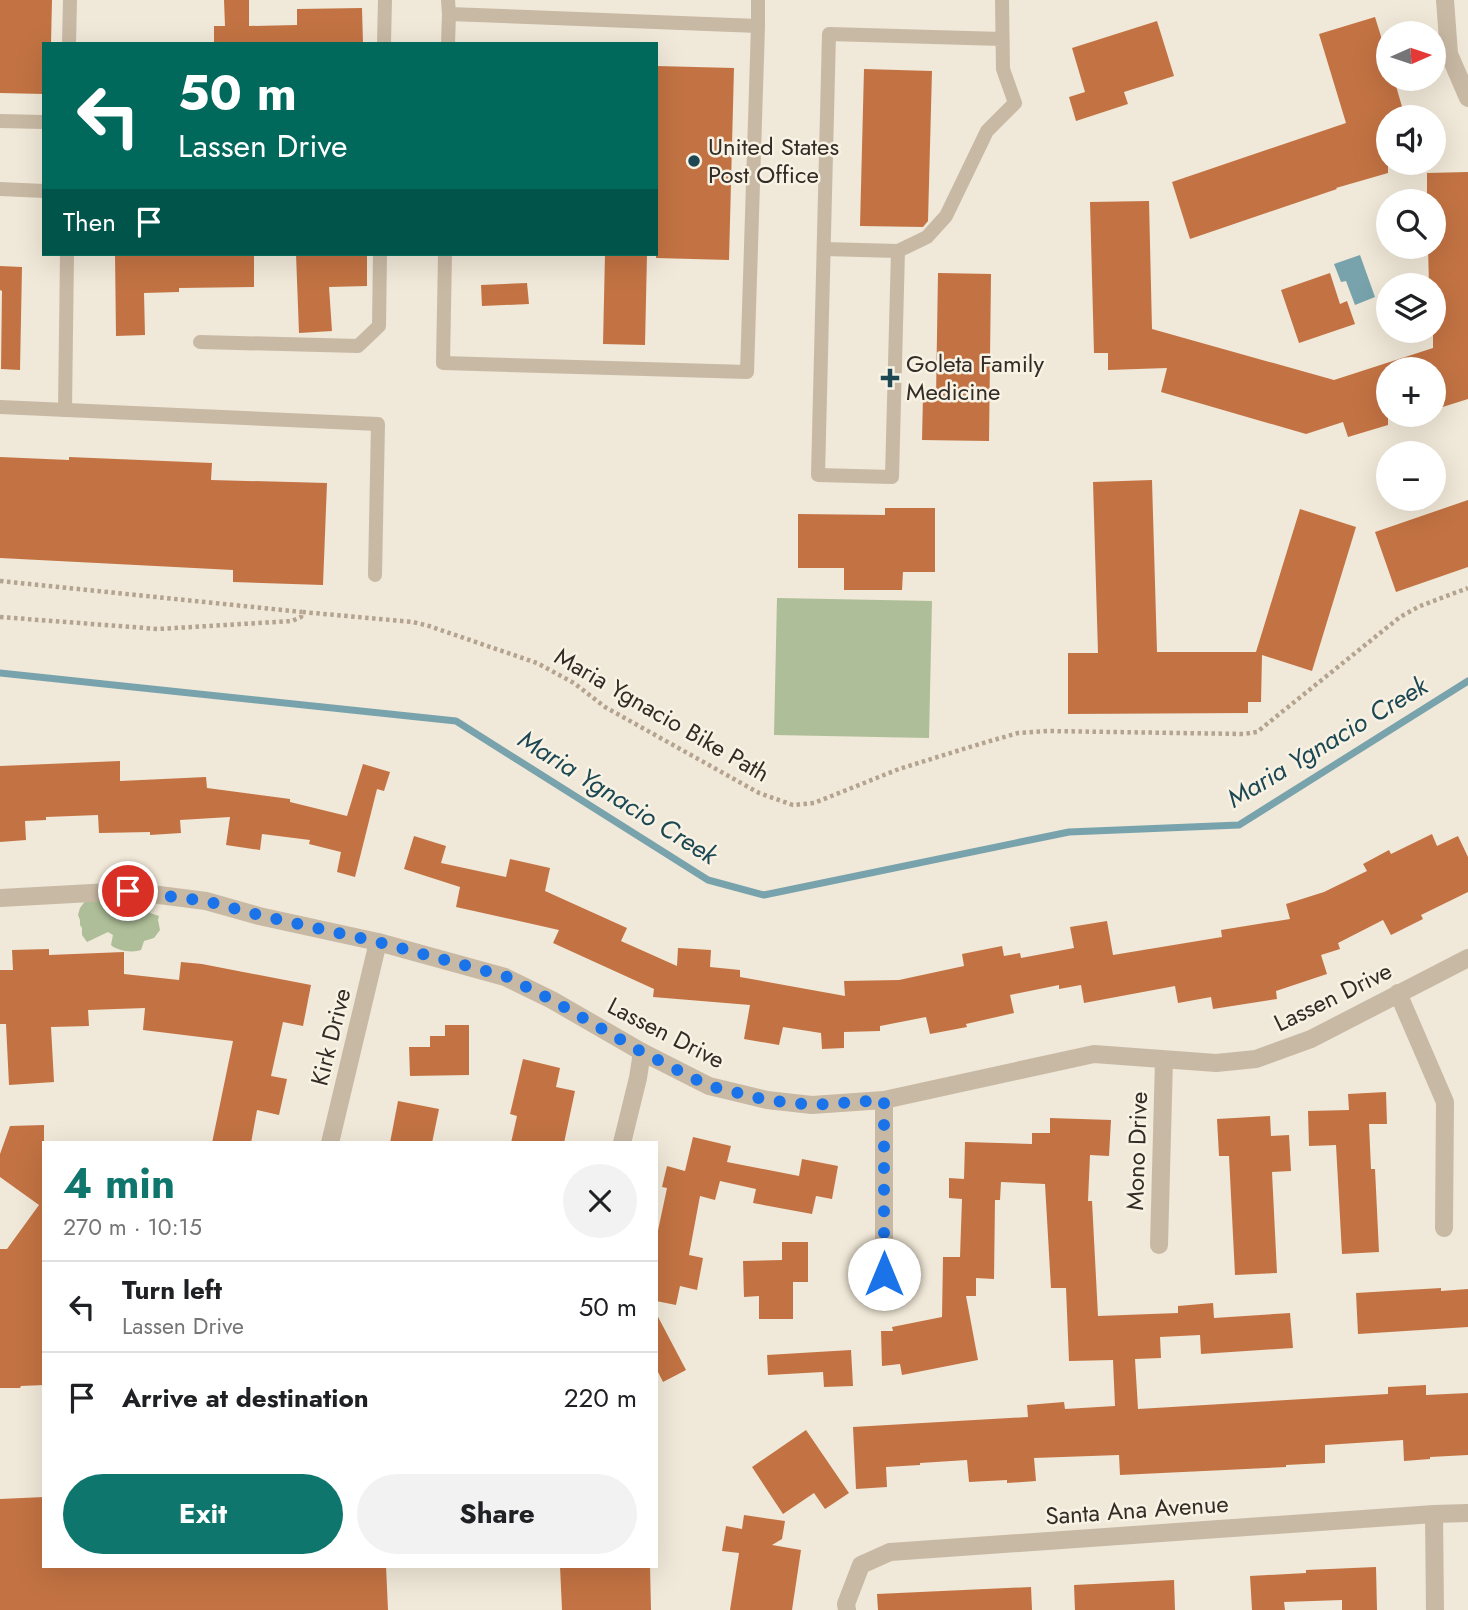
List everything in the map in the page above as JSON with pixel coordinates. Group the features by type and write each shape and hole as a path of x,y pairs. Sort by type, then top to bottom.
{"street":[{"path":"1445,0 1450,54 1468,98"},
{"name":"Lassen Drive","path":"0,898 128,891 206,901 378,942 505,976 709,1086 767,1100 812,1105 884,1100 1094,1054 1216,1063 1256,1059 1311,1040 1468,958"},
{"name":"Kirk Drive","path":"330,1141 378,942"},
{"path":"1398,993 1445,1102 1444,1228"},
{"path":"622,1141 642,1052"},
{"name":"Mono Drive","path":"1159,1245 1164,1059"},
{"path":"884,1100 884,1274"},
{"name":"Santa Ana Avenue","path":"847,1610 846,1604 861,1565 890,1552 1468,1513"},
{"path":"1434,1514 1436,1610"}],"lane":[{"path":"69,42 70,0"},
{"path":"384,42 385,0"},
{"path":"445,256 443,363 747,372 758,0"},
{"path":"824,249 898,251 927,237 946,216 986,131 1015,103 1003,69 1002,0"},
{"path":"448,42 448,7 758,26"},
{"path":"898,251 892,477 818,475 829,34 1002,39"},
{"path":"0,121 42,122"},
{"path":"0,189 42,191"},
{"path":"65,410 67,256"},
{"path":"200,342 358,346 379,326 380,256"},
{"path":"0,407 378,424 375,575"}],"path":[{"path":"0,581 302,612"},
{"name":"Maria Ygnacio Bike Path","path":"0,617 158,629 292,621 300,617 302,612 413,622 537,663 574,683 605,707 758,793 793,805 814,803 899,769 1018,733 1257,732 1400,617 1420,606 1468,588"}],"green space":[{"path":"777,598 932,601 929,738 774,735"},
{"path":"112,899 116,902 119,918 124,918 123,913 131,901 151,907 150,913 159,916 160,930 154,938 144,941 141,950 125,951 114,947 111,945 113,935 108,932 87,942 82,935 78,915 86,900"}],"water":[{"path":"1360,255 1375,297 1355,305 1346,281 1341,282 1334,264"}],"building":[{"path":"0,0 52,0 51,42 42,42 42,94 0,93"},
{"path":"224,0 249,0 249,26 297,25 297,9 362,8 363,42 214,42 214,26 225,26"},
{"path":"1375,17 1376,91 1397,91 1402,105 1376,105 1376,175 1381,175 1190,239 1172,182 1346,123 1319,34"},
{"path":"1157,21 1174,76 1124,92 1128,104 1076,121 1069,97 1085,92 1072,48"},
{"name":"United States Post Office","path":"658,66 734,68 729,260 656,258"},
{"path":"864,69 932,71 928,221 923,227 860,226"},
{"path":"1468,172 1468,399 1446,406 1446,357 1405,357 1433,348 1433,343 1446,343 1446,273 1429,273 1428,259 1446,259 1446,189 1427,189 1427,175 1446,175 1446,173"},
{"path":"1149,201 1152,329 1334,380 1376,366 1376,427 1381,427 1348,437 1343,422 1306,434 1161,392 1167,368 1108,370 1108,353 1094,353 1090,202"},
{"path":"115,256 254,256 254,287 179,288 179,292 144,293 145,335 116,336"},
{"path":"296,256 367,256 367,286 329,287 332,331 299,333"},
{"path":"605,256 647,256 645,345 603,344"},
{"path":"0,266 22,267 20,370 1,369"},
{"path":"938,273 991,274 989,441 922,440 923,396 936,397"},
{"path":"1330,273 1340,304 1347,301 1355,324 1299,343 1281,290"},
{"path":"527,283 529,304 482,306 481,285"},
{"path":"0,457 212,463 211,480 327,483 323,585 233,582 233,570 0,558"},
{"path":"1152,480 1157,652 1256,652 1300,509 1356,527 1312,671 1262,655 1261,702 1248,702 1248,713 1068,714 1068,653 1098,653 1093,482"},
{"path":"1468,500 1468,567 1396,592 1375,532 1436,511 1446,511 1446,508"},
{"path":"885,508 935,508 935,572 903,572 902,590 844,590 844,568 798,568 798,514 885,515"},
{"path":"120,761 120,781 206,777 207,788 290,799 290,802 347,816 363,764 390,772 384,791 377,789 355,877 337,872 341,852 309,844 310,840 262,834 260,850 226,845 230,817 180,820 181,833 150,835 150,832 99,833 98,815 46,817 46,820 25,821 26,840 0,842 0,766"},
{"path":"1432,834 1437,846 1458,836 1468,857 1468,892 1421,915 1423,919 1391,935 1383,920 1338,943 1340,949 1321,955 1327,974 1276,991 1277,999 1213,1009 1211,997 1178,1003 1175,986 1084,1003 1081,985 1059,989 1059,985 1010,995 1014,1013 966,1024 967,1027 930,1034 926,1017 880,1026 880,1031 844,1032 844,1048 822,1049 821,1033 783,1027 779,1045 744,1039 750,1005 653,997 654,989 553,943 559,930 456,907 460,887 404,869 414,836 446,846 441,863 506,877 510,859 550,868 545,891 627,928 621,941 677,966 678,948 711,950 710,967 740,970 740,977 845,996 844,981 899,980 964,966 962,954 1002,946 1004,956 1020,953 1021,958 1074,948 1070,927 1107,921 1113,955 1222,937 1221,930 1290,919 1286,904 1324,892 1367,871 1363,864 1389,850 1391,854"},
{"path":"49,949 49,955 124,952 124,974 179,980 181,962 311,985 303,1026 283,1022 271,1076 287,1079 279,1115 257,1110 251,1141 212,1141 233,1041 143,1030 145,1008 88,1010 89,1026 51,1027 54,1082 9,1085 6,1024 0,1024 0,970 13,970 12,950"},
{"path":"445,1025 469,1025 469,1075 410,1076 409,1047 430,1047 430,1036 445,1036"},
{"path":"523,1059 560,1068 556,1087 575,1091 564,1141 511,1141 517,1116 510,1114"},
{"path":"1386,1092 1387,1124 1369,1124 1371,1169 1375,1169 1379,1252 1342,1254 1336,1145 1309,1146 1308,1111 1349,1110 1348,1094"},
{"path":"398,1101 439,1109 432,1141 390,1141"},
{"path":"1270,1116 1271,1136 1289,1135 1291,1171 1272,1172 1277,1273 1235,1275 1229,1156 1219,1156 1217,1119"},
{"path":"1050,1118 1111,1120 1109,1156 1090,1155 1088,1201 1092,1201 1098,1316 1178,1313 1178,1306 1213,1303 1214,1318 1290,1313 1293,1348 1201,1354 1200,1335 1160,1337 1161,1358 1135,1359 1138,1409 1388,1394 1388,1387 1426,1385 1426,1395 1468,1393 1468,1455 1404,1461 1403,1440 1325,1445 1325,1463 1120,1475 1119,1455 1034,1458 1036,1481 1007,1483 1007,1480 969,1482 967,1460 886,1467 887,1487 856,1489 853,1427 1028,1417 1027,1405 1064,1402 1065,1409 1115,1406 1113,1360 1069,1361 1066,1288 1051,1288 1045,1184 1001,1182 1000,1200 995,1200 994,1279 976,1278 976,1296 966,1296 978,1360 902,1375 900,1364 882,1366 881,1331 893,1331 892,1327 942,1317 943,1257 960,1257 962,1199 949,1198 949,1178 964,1179 965,1142 1032,1144 1032,1133 1050,1133"},
{"path":"44,1125 42,1385 0,1388 0,1249 7,1249 39,1205 0,1177 0,1154 10,1126"},
{"path":"693,1137 731,1146 727,1162 799,1176 802,1159 838,1166 832,1199 816,1196 812,1214 753,1203 756,1189 720,1181 715,1200 700,1196 689,1255 703,1258 697,1290 680,1286 676,1305 658,1301 658,1231 667,1188 662,1187 667,1166 685,1171"},
{"path":"782,1242 808,1242 808,1282 793,1282 793,1319 759,1319 759,1296 744,1297 743,1261 782,1260"},
{"path":"1441,1288 1441,1291 1468,1289 1468,1327 1358,1334 1356,1293"},
{"path":"658,1317 686,1370 663,1382 658,1372"},
{"path":"851,1350 853,1386 824,1387 823,1372 768,1375 767,1355"},
{"path":"806,1430 849,1493 825,1509 814,1493 783,1514 752,1467"},
{"path":"42,1497 42,1568 386,1568 388,1610 0,1610 0,1499"},
{"path":"744,1515 785,1521 782,1539 772,1545 801,1550 792,1610 730,1610 739,1553 722,1551 726,1526 742,1529"},
{"path":"1376,1567 1377,1610 1342,1610 1342,1600 1284,1602 1285,1610 1252,1610 1250,1576"},
{"path":"560,1568 650,1568 651,1610 562,1610"},
{"path":"1174,1580 1175,1610 1075,1610 1074,1585"},
{"path":"1031,1587 1032,1610 878,1610 877,1594"}],"waterway":[{"name":"Maria Ygnacio Creek","path":"0,673 456,721 708,880 764,895 1069,832 1239,825 1468,681"}],"place":[{"name":"United States Post Office","path":"694,161"},
{"name":"Goleta Family Medicine","path":"890,378"}],"route":[{"path":"128,891 206,901 505,976 709,1086 767,1100 812,1105 884,1100 884,1274"}]}
